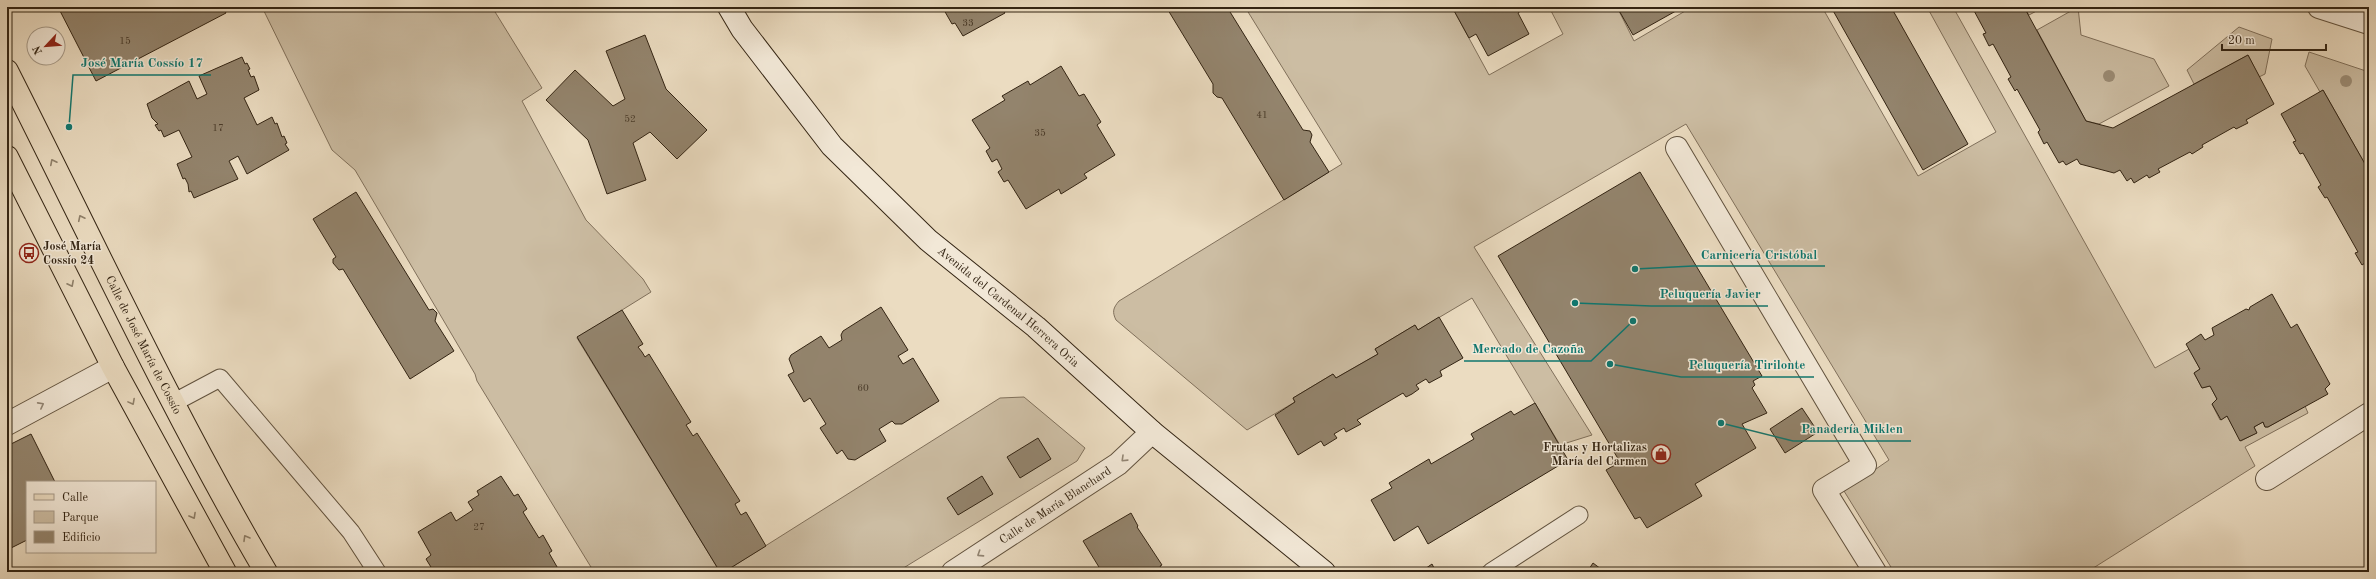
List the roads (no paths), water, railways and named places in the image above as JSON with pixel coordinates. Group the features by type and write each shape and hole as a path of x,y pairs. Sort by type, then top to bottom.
{"main road":[{"name":"Calle de José María de Cossío","path":"7,71 173,403 224,499 266,572"},
{"path":"7,157 113,367 225,572"}],"street":[{"name":"Avenida del Cardenal Herrera Oria","path":"728,7 742,29 832,146 928,240 1036,327 1152,432 1324,572"},
{"path":"2320,7 2369,23"},
{"path":"1677,148 1865,465 1824,490 1875,572"},
{"path":"7,424 113,367"},
{"path":"2267,479 2369,414"},
{"name":"Calle de María Blanchard","path":"953,572 1118,464 1152,432"}],"lane":[{"path":"173,403 220,378 351,532 377,572"},
{"path":"1490,572 1579,515"}],"place":[{"name":"José María Cossío 17","path":"69,127"},
{"name":"José María Cossío 24","path":"29,253"},
{"name":"Carnicería Cristóbal","path":"1635,269"},
{"name":"Peluquería Javier","path":"1575,303"},
{"name":"Mercado de Cazoña","path":"1633,321"},
{"name":"Peluquería Tirilonte","path":"1610,364"},
{"name":"Panadería Miklen","path":"1721,423"},
{"name":"Frutas y Hortalizas María del Carmen","path":"1661,454"}]}
